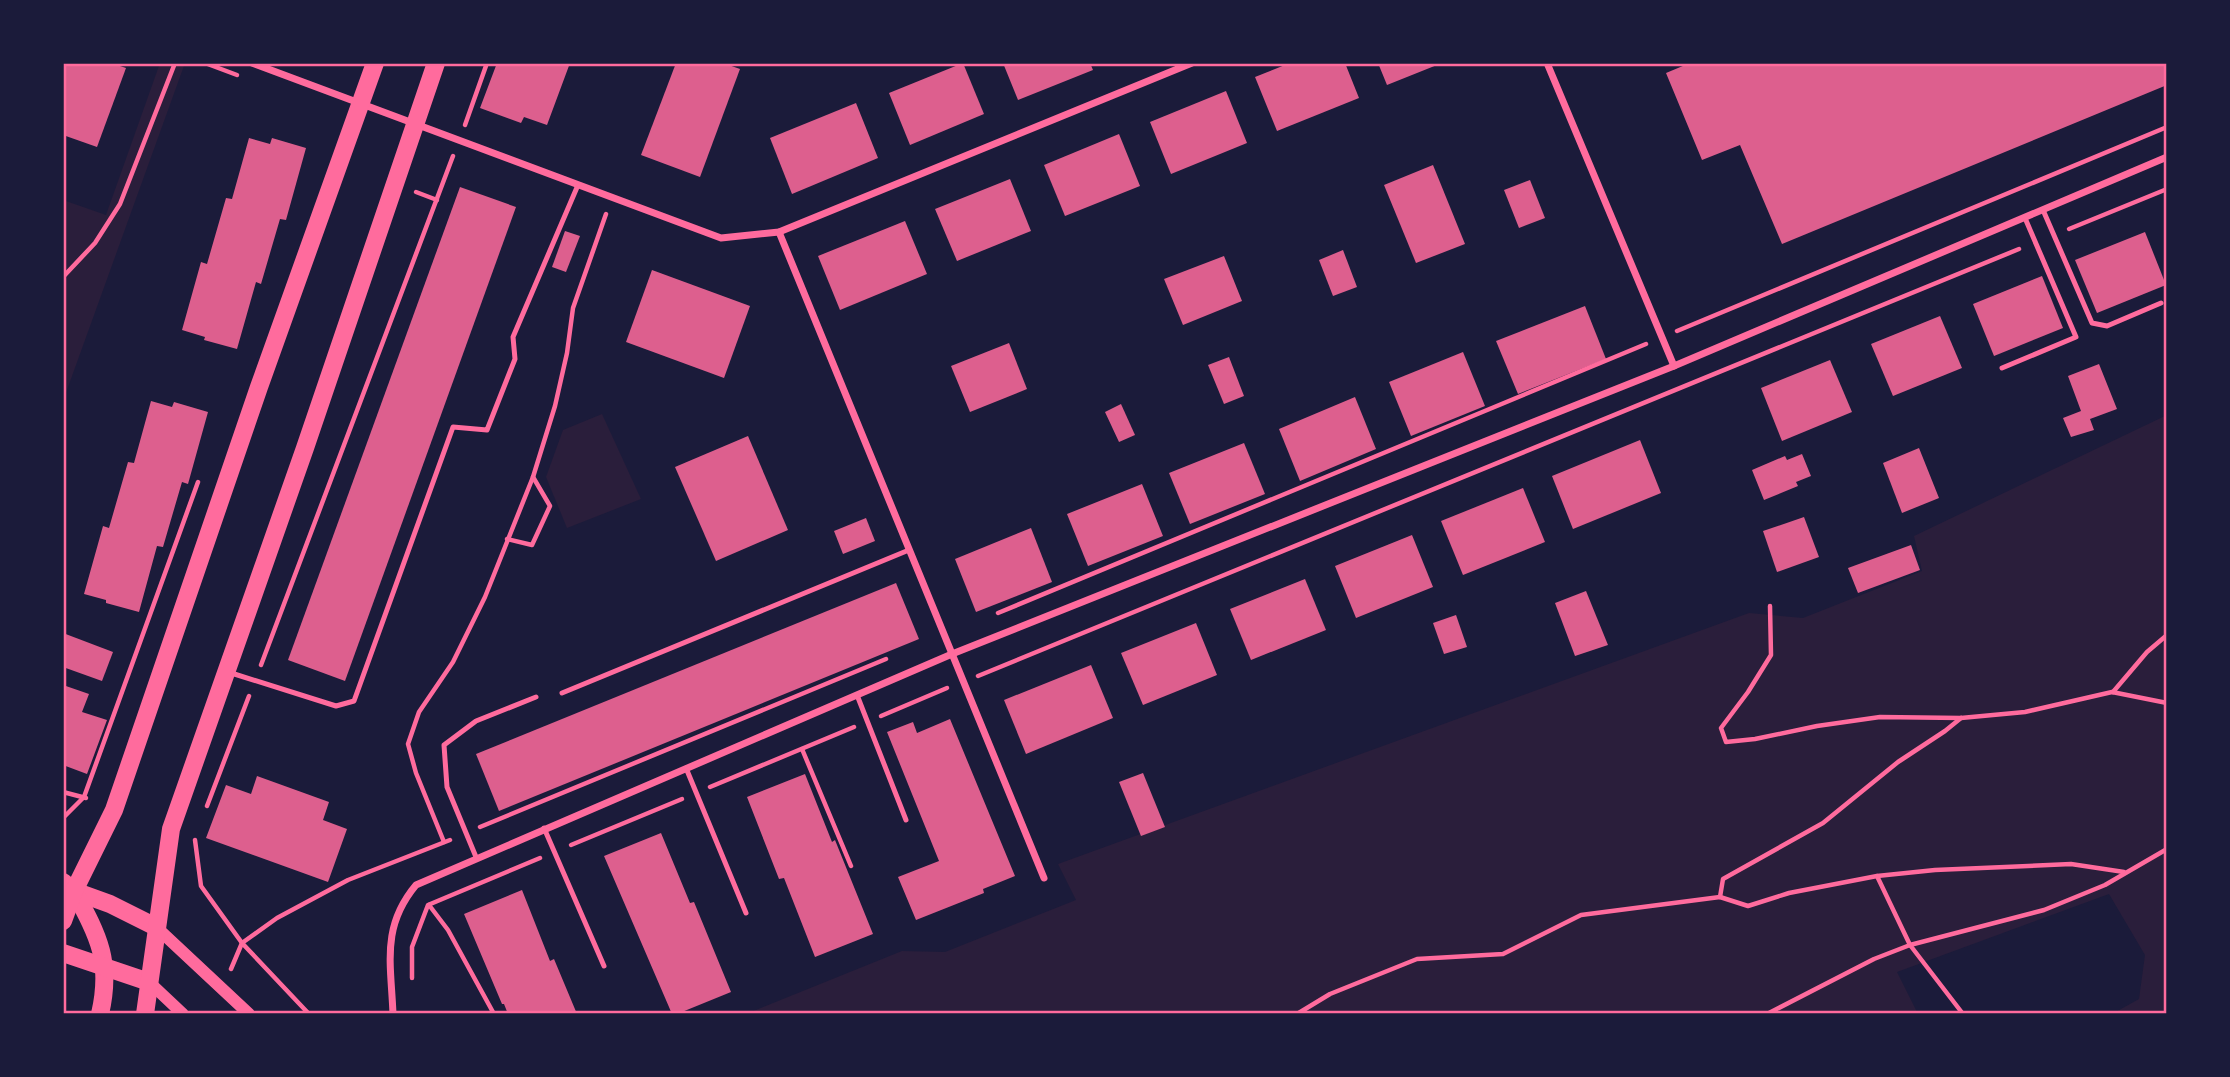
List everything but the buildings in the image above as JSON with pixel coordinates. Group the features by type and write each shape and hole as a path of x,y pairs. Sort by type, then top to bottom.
{"main road":[{"path":"63,921 69,887 114,810 263,374 374,63"},
{"path":"145,1014 171,829 436,63"},
{"path":"69,887 156,927"},
{"path":"69,887 97,933 106,968 100,1014"},
{"path":"63,953 149,982"}],"street":[{"path":"251,63 721,238 779,232 1192,63"},
{"path":"1547,63 1674,366"},
{"path":"393,1014 390,932 402,902 415,885 952,654 1674,366 2167,157"},
{"path":"779,232 1044,878"},
{"path":"156,927 249,1014"},
{"path":"149,982 183,1014"}],"lane":[{"path":"227,672 336,706 354,701 453,427 487,430 515,359 513,337 578,185"},
{"path":"2043,210 2092,323 2107,326 2161,303"},
{"path":"2002,368 2076,337 2025,218"},
{"path":"562,692 909,550"},
{"path":"857,695 906,820"},
{"path":"476,858 447,787 444,745 476,721 536,698"},
{"path":"686,768 746,913"},
{"path":"544,828 604,966"}],"path":[{"path":"64,274 94,243 120,204 175,63"},
{"path":"204,815 459,140 485,64"},
{"path":"993,615 2167,127"},
{"path":"2054,235 2167,189"},
{"path":"444,842 416,773 408,744 419,712 453,662 485,597 533,477 555,406 567,353 573,308 613,198"},
{"path":"412,987 412,947 428,905 962,682 2035,243"},
{"path":"507,539 532,545 550,506 533,477"},
{"path":"1770,606 1771,655 1721,728 1726,742 1880,717 1961,718 2025,712 2112,692 2167,703"},
{"path":"2112,692 2147,652 2167,635"},
{"path":"242,943 277,918 348,880 898,654"},
{"path":"1720,897 1723,879 1823,822 1898,762 1961,718"},
{"path":"802,749 851,866"},
{"path":"63,792 84,797 63,818"},
{"path":"195,839 201,886 242,943 309,1014"},
{"path":"1767,1014 1874,959 1910,945 2044,909 2105,885 2167,849"},
{"path":"1297,1014 1330,994 1416,959 1503,954 1581,915 1720,897 1748,906 1788,893 1877,876 1978,866 2071,864 2124,872"},
{"path":"1877,876 1910,945 1963,1014"},
{"path":"428,905 448,930 494,1014"}],"shaded area":[{"path":"160,63 185,63 63,401 63,200 106,215"},
{"path":"602,414 641,499 567,528 546,477 563,430"},
{"path":"2167,415 2167,1014 2112,1014 2139,999 2145,955 2109,894 1897,972 1918,1014 746,1014 902,951 945,952 1076,900 1058,864 1749,613 1803,618 1922,571 1914,536"}]}
